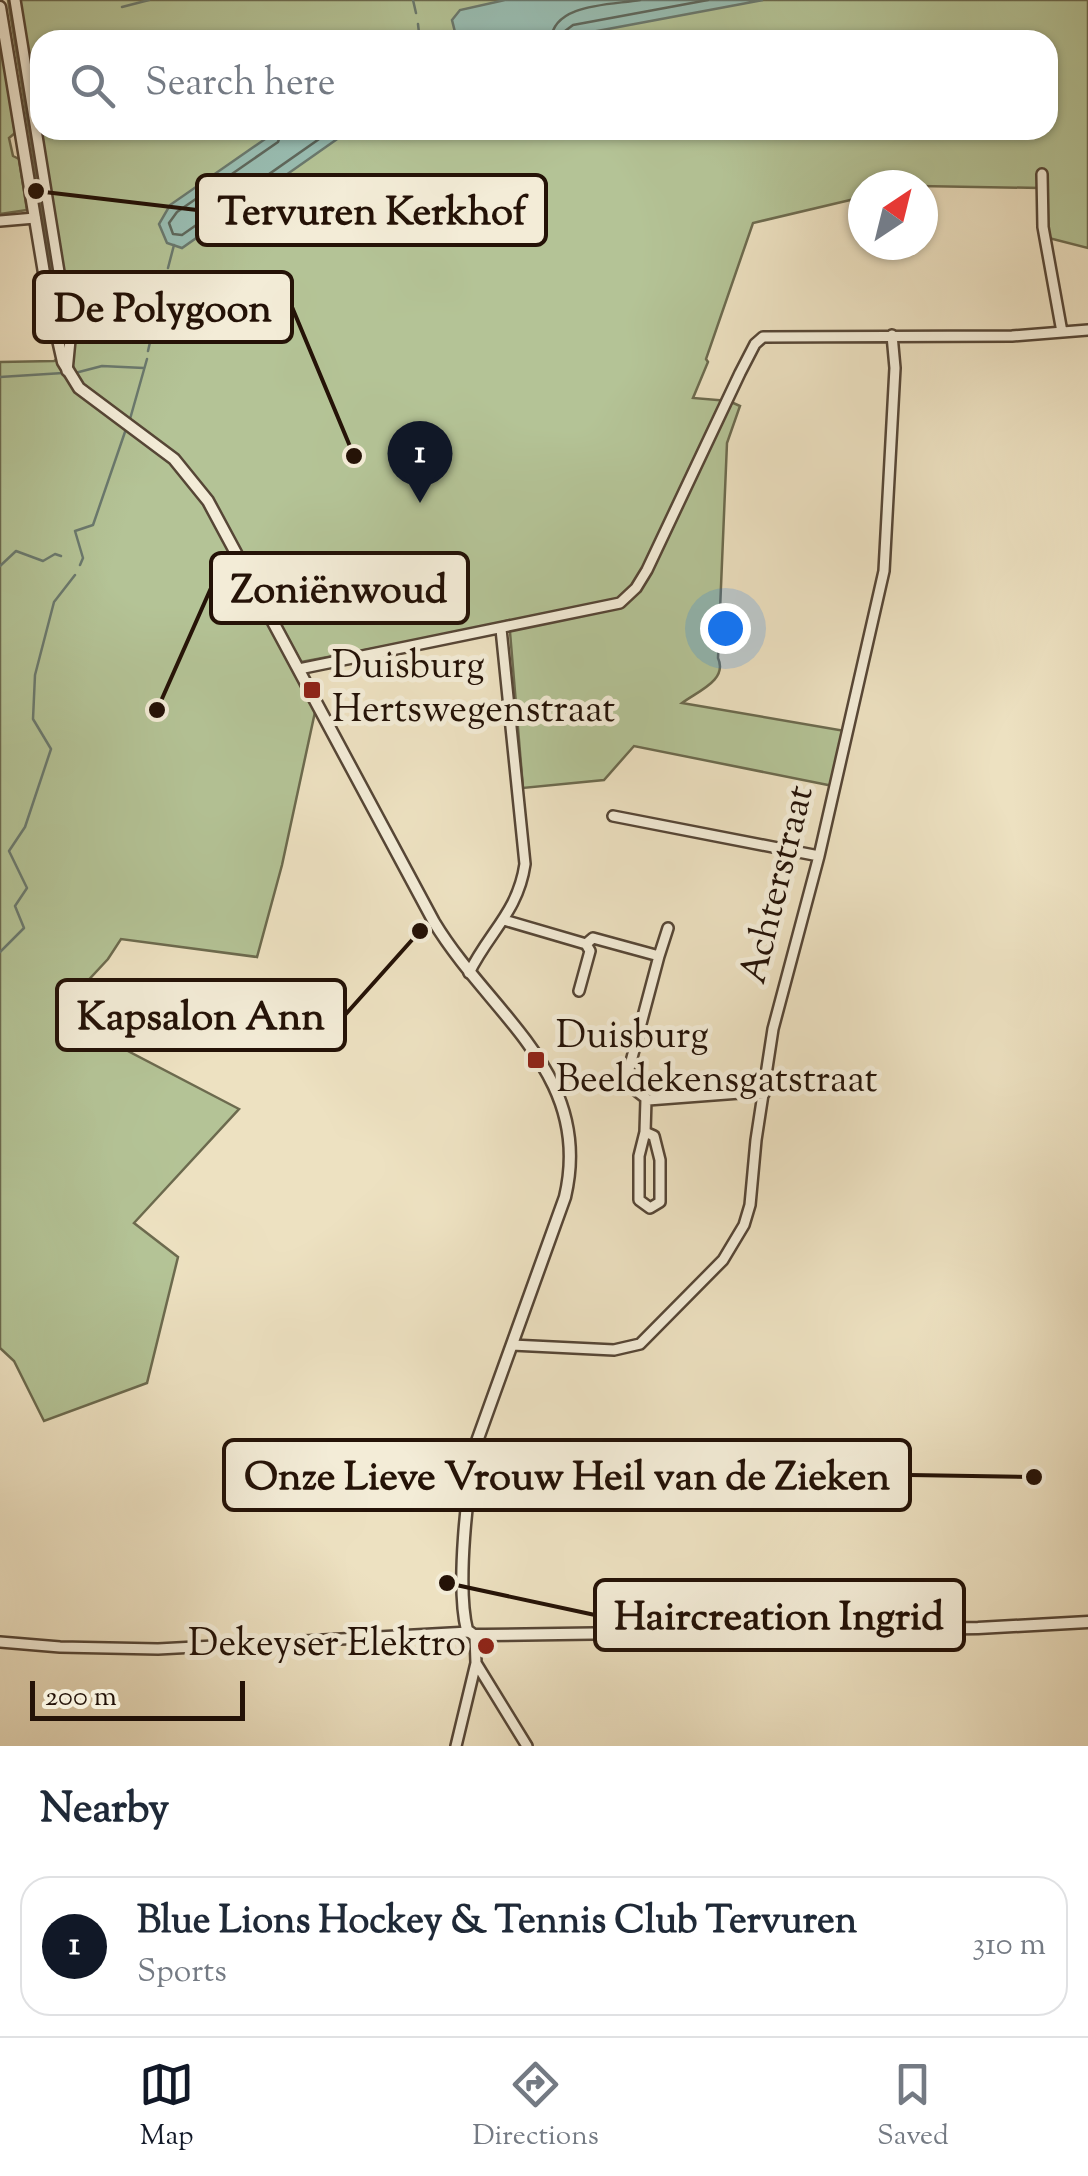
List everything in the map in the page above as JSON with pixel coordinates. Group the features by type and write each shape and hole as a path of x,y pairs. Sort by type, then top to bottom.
{"street":[{"path":"15,0 30,93"},
{"path":"0,7 58,347 74,383 184,468 215,513 434,922 468,972 536,1055 560,1099 571,1132 573,1155 565,1197 476,1444 469,1476 464,1604 476,1663 456,1746"},
{"path":"38,140 70,340 68,371"},
{"path":"1042,174 1043,227 1062,332"},
{"path":"0,220 34,218"},
{"path":"298,669 620,602 636,588 759,340 1012,336 1088,330"},
{"name":"Achterstraat","path":"512,1344 614,1350 635,1346 650,1336 735,1244 750,1205 773,1029 884,571 895,368 892,335"},
{"path":"468,972 522,886 524,864 501,629"},
{"path":"612,816 818,856"},
{"path":"504,920 586,944 590,951 580,991"},
{"path":"668,928 630,1070 634,1089 646,1099 659,1101 740,1092 764,1094"},
{"path":"586,944 592,938 659,956"},
{"path":"645,1132 654,1136 660,1160 660,1202 650,1208 639,1200 639,1156 645,1132 646,1099"},
{"path":"0,1642 158,1648 472,1634 978,1628 1088,1622"},
{"path":"476,1663 528,1746"}],"green space":[{"path":"8,0 1088,0 1088,248 1041,236 1040,188 938,186 938,170 848,170 848,201 753,223 693,398 729,401 740,406 727,443 719,673 682,703 845,731 833,786 634,746 604,780 523,788 509,620 301,662 217,508 315,712 282,865 257,957 121,939 108,959 57,1014 239,1109 134,1223 178,1257 147,1383 44,1421 14,1361 0,1348 0,362 54,361 65,354 31,140 1058,140 1058,30 30,30 30,137"},
{"path":"0,39 15,133 9,138 13,156 19,159 27,210 0,214"}],"water":[{"path":"505,0 763,0 602,30 454,30 452,20 460,10"},
{"path":"264,140 336,140 182,248 167,243 159,224 170,205"}],"waterway":[{"path":"122,7 149,0"},
{"path":"413,0 416,13"},
{"path":"418,24 419,30"},
{"path":"168,268 174,245"},
{"path":"148,351 162,290"},
{"path":"130,419 147,359"},
{"path":"75,373 102,366 144,368"},
{"path":"0,377 63,373"},
{"path":"80,565 83,558 75,531 93,525 126,429"},
{"path":"0,566 16,551 43,561 55,554 61,556"},
{"path":"0,952 24,928 15,906 27,888 9,851 25,827 51,749 33,719 35,675 54,602 75,575"}],"place":[{"name":"Tervuren Kerkhof","path":"36,191"},
{"name":"De Polygoon","path":"354,456"},
{"name":"Blue Lions Hockey & Tennis Club Tervuren","path":"420,503"},
{"name":"Duisburg Hertswegenstraat","path":"312,690"},
{"name":"Zoniënwoud","path":"157,710"},
{"name":"Kapsalon Ann","path":"420,931"},
{"name":"Duisburg Beeldekensgatstraat","path":"536,1060"},
{"name":"Onze Lieve Vrouw Heil van de Zieken","path":"1034,1477"},
{"name":"Haircreation Ingrid","path":"447,1583"},
{"name":"Dekeyser Elektro","path":"486,1646"}]}
